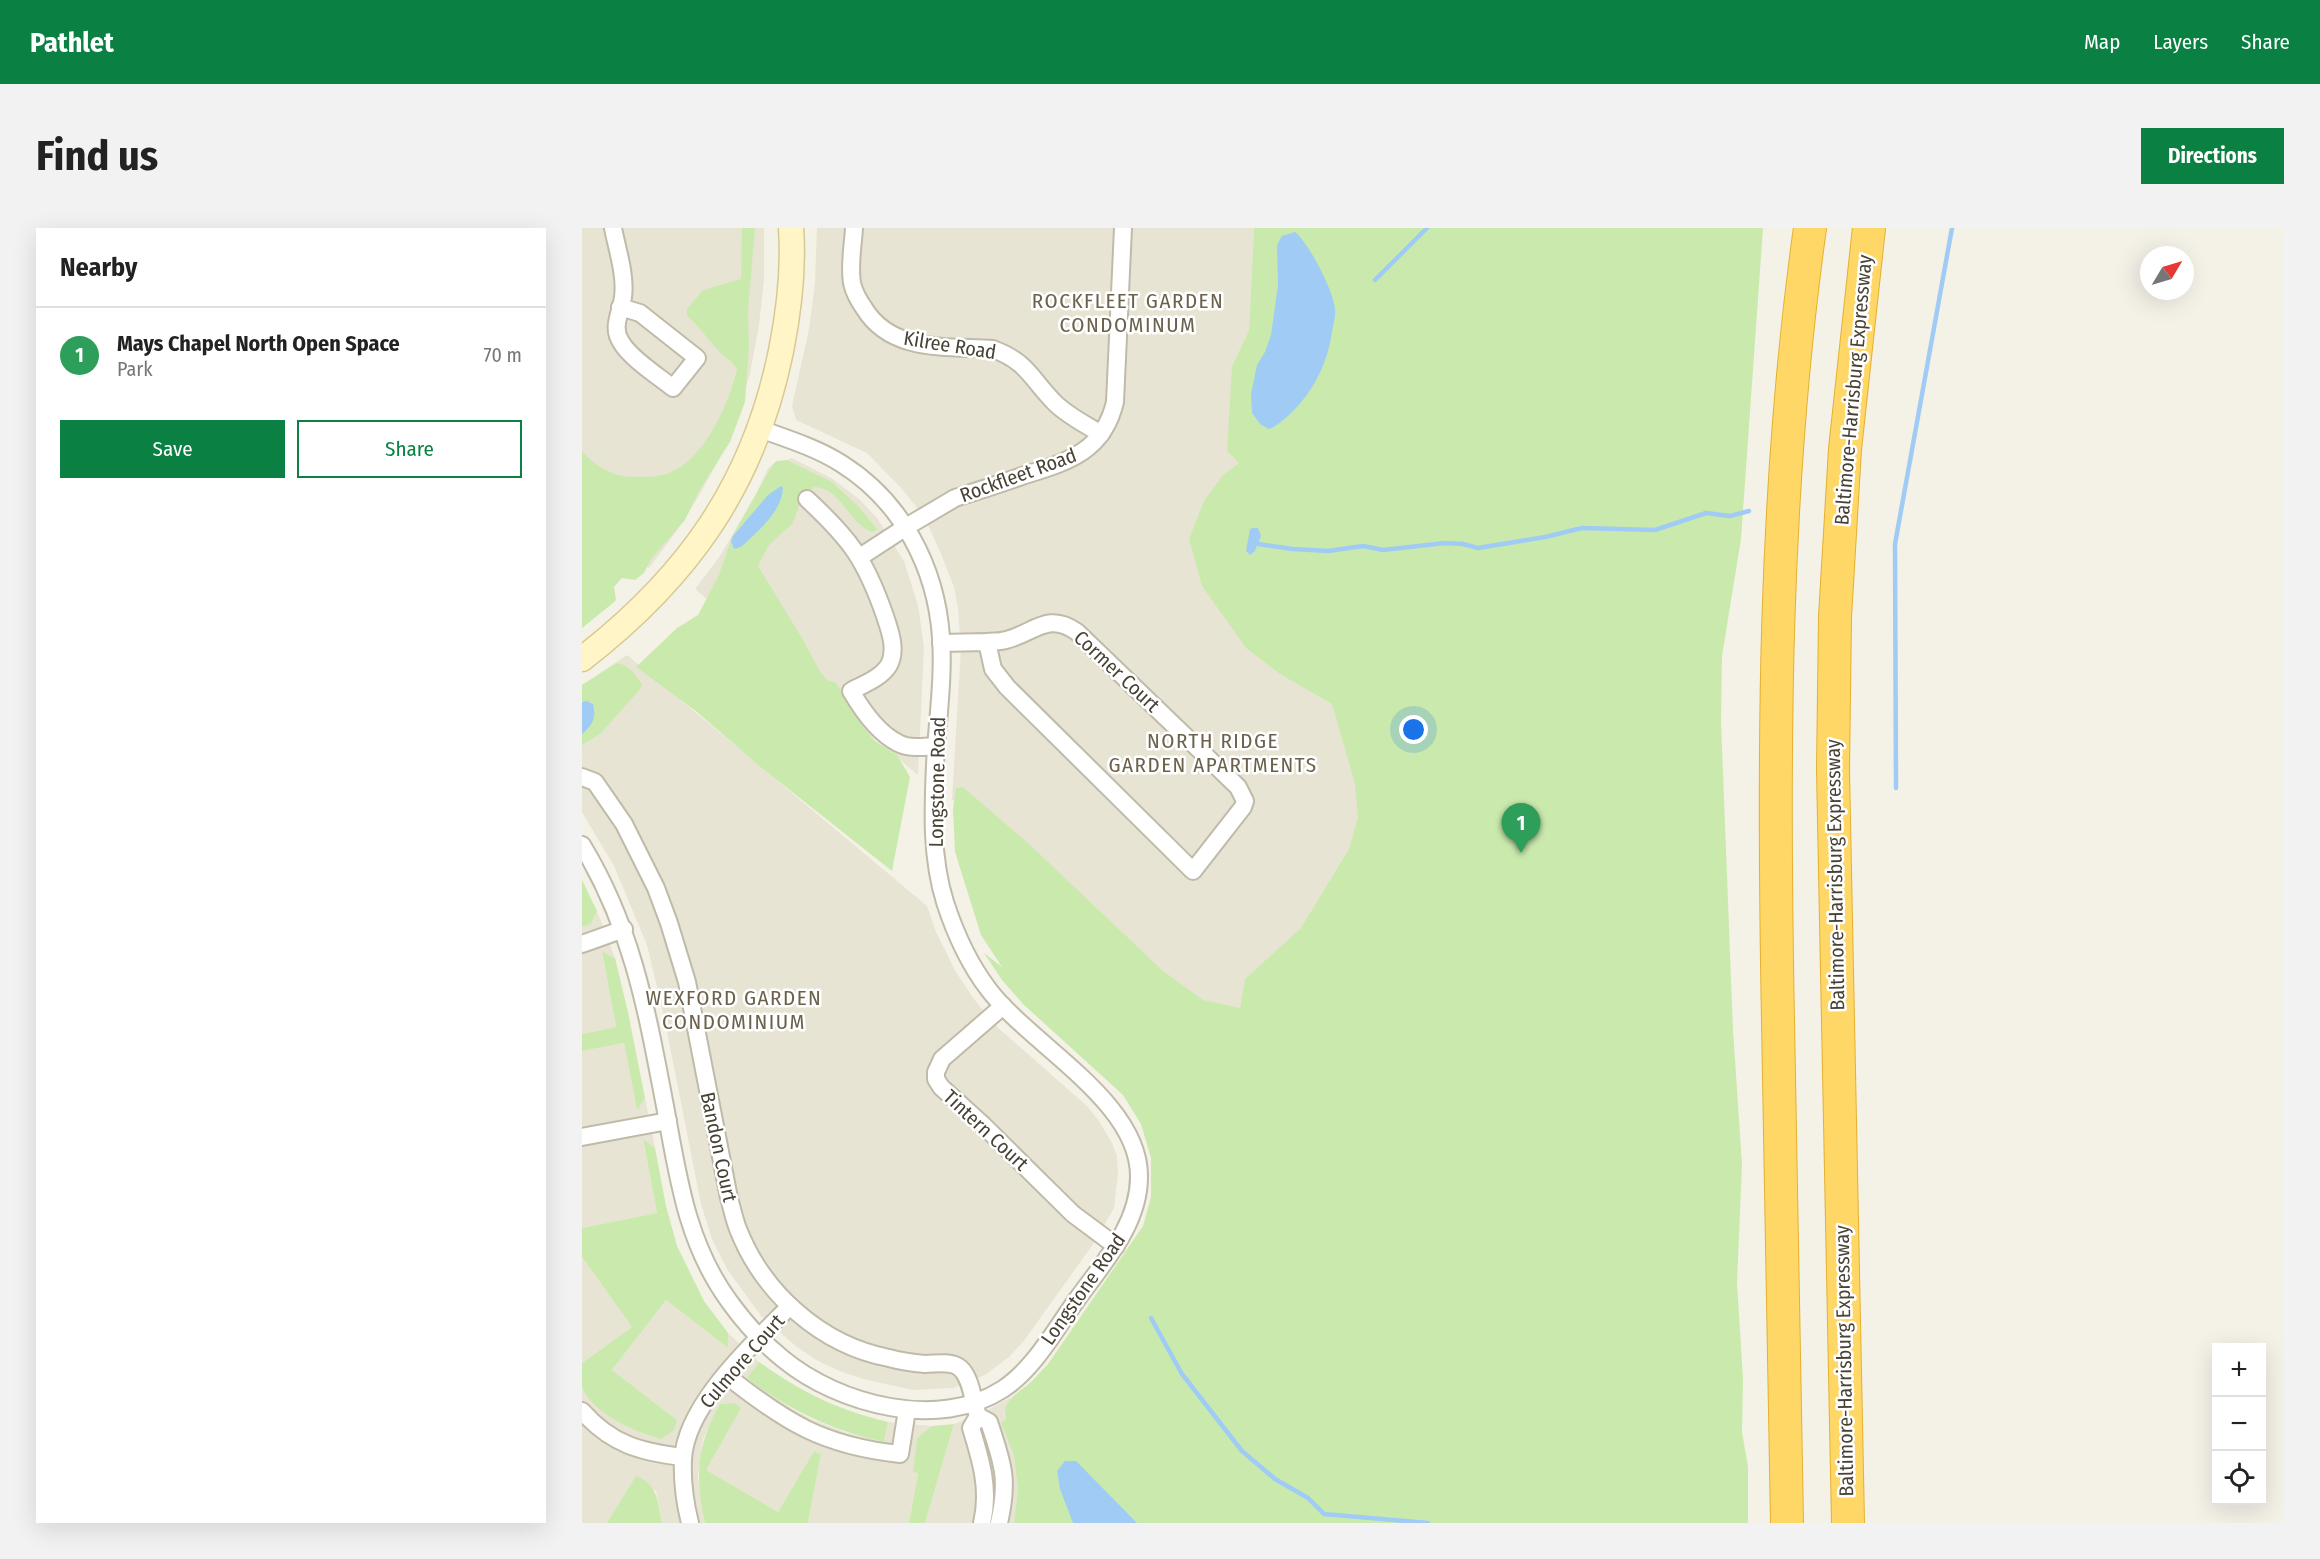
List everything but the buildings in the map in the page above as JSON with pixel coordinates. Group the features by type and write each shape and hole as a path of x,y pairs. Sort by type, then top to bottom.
{"highway":[{"path":"1787,1523 1774,760 1777,613 1786,445 1810,228"},
{"name":"Baltimore-Harrisburg Expressway","path":"1848,1523 1833,781 1835,617 1845,449 1869,228"}],"main road":[{"path":"582,659 644,607 683,563 718,514 760,429 774,384 786,328 791,278 791,228"}],"street":[{"path":"613,228 622,276 623,296 620,307 616,331 621,343 673,388 697,358 640,313 620,307"},
{"name":"Kilree Road","path":"854,228 852,284 858,299 878,326 890,335 906,342 993,349 1006,354 1032,374 1056,404 1101,434"},
{"name":"Rockfleet Road","path":"860,557 955,498 1066,462 1084,451 1101,434 1111,417 1115,402 1122,228"},
{"name":"Longstone Road","path":"582,845 599,874 624,929 648,1018 686,1210 696,1243 718,1285 759,1338 785,1362 834,1389 858,1399 907,1410 976,1410 1020,1375 1116,1245 1132,1215 1138,1194 1140,1171 1136,1152 1129,1133 1116,1112 1023,1027 988,989 971,963 944,898 936,865 933,831 941,643 938,608 932,579 923,555 906,527 884,500 864,481 842,464 813,449 760,429"},
{"path":"807,499 836,526 860,557 871,578 891,633 892,657 888,667 880,675 851,691 866,714 899,744 910,747 936,747"},
{"name":"Cormer Court","path":"941,643 1006,640 1044,624 1056,622 1066,624 1077,632 1238,787 1245,801 1243,807 1194,871 1007,687 993,669 987,642"},
{"name":"Bandon Court","path":"582,777 595,782 604,792 624,824 656,888 684,971 729,1198 738,1229 768,1283 790,1306 836,1340 864,1353 925,1364 956,1365 967,1378 976,1410"},
{"path":"582,944 624,929"},
{"name":"Tintern Court","path":"1003,1006 942,1059 938,1065 936,1079 941,1087 1073,1214 1116,1245"},
{"path":"582,1137 668,1121"},
{"name":"Culmore Court","path":"690,1523 684,1489 683,1457 698,1412 726,1375 790,1306"},
{"path":"726,1375 763,1405 796,1425 831,1441 861,1448 900,1454 907,1410"},
{"path":"982,1523 986,1495 982,1464 971,1428 976,1410 989,1422 1003,1467 1005,1489 999,1523"},
{"path":"582,1411 605,1433 626,1445 650,1453 683,1457"}],"shaded area":[{"path":"582,228 764,228 764,279 759,325 750,373 737,416 718,461 697,499 649,568 582,512"},
{"path":"817,228 1254,228 1249,330 1232,366 1265,486 1489,727 1268,1031 1198,1011 952,799 961,648 954,587 941,554 929,527 915,505 867,453 796,420 792,406 809,329 815,283"},
{"path":"792,458 833,479 860,500 877,518 904,561 918,605 924,647 918,775 695,589 720,556 756,494 768,468"},
{"name":"WEXFORD GARDEN CONDOMINIUM","path":"627,655 927,906 936,932 956,972 973,998 995,1025 1087,1106 1111,1141 1117,1156 1118,1173 1114,1208 1094,1243 1023,1342 1009,1357 985,1375 953,1388 913,1390 867,1380 818,1361 797,1347 761,1316 727,1269 712,1239 701,1204 663,1012 647,945 614,866 582,812 582,686"},
{"path":"597,911 615,958 602,953 616,1027 582,1034 582,927 591,924"},
{"path":"624,1043 637,1109 645,1098 655,1148 643,1140 657,1213 582,1228 582,1051"},
{"path":"582,1257 632,1327 582,1363"},
{"path":"666,1300 728,1348 728,1333 759,1362 747,1378 811,1419 847,1433 884,1442 888,1422 932,1426 917,1438 914,1472 918,1472 909,1523 808,1523 821,1454 814,1451 778,1512 705,1470 740,1408 735,1403 720,1404 703,1439 698,1477 705,1523 662,1523 656,1491 634,1482 607,1523 582,1523 582,1386 592,1400 622,1424 647,1435 677,1420 612,1370"},
{"path":"1011,1397 1004,1413 1015,1446 1026,1523 925,1523 954,1424 984,1412"}],"green space":[{"path":"742,228 755,228 748,311 749,347 745,402 730,442 699,491 685,520 651,559 644,573 635,580 622,578 614,587 616,600 582,628 582,451 593,462 612,473 626,477 653,476 667,474 684,465 705,442 722,413 737,369 687,316 687,309 703,290 741,279"},
{"path":"1254,228 1763,228 1741,539 1722,656 1721,721 1733,1030 1742,1164 1737,1282 1743,1379 1742,1432 1748,1467 1748,1523 1014,1523 1018,1489 1014,1455 1001,1423 1006,1419 1006,1407 1008,1402 1048,1364 1143,1226 1151,1197 1151,1158 1141,1124 1123,1095 1023,1004 1002,980 984,953 1002,967 981,935 955,852 953,809 956,788 963,787 1028,843 1163,971 1203,1000 1240,1008 1245,979 1301,928 1349,849 1358,817 1355,784 1332,704 1280,674 1246,648 1202,586 1189,539 1204,501 1223,475 1239,463 1227,451 1232,366 1249,330"},
{"path":"787,460 832,482 858,506 877,529 874,532 865,529 832,494 814,487 801,500 793,523 769,545 758,566 821,673 827,680 836,683 863,727 875,741 897,755 910,777 892,871 758,765 697,712 636,667 677,628 698,615 719,575 732,537 773,464","holes":["783,493 773,514 737,549"]},
{"path":"616,663 631,670 642,684 641,688 601,733 582,745 582,734 589,728 595,710 591,702 582,702 582,685"},
{"path":"582,880 597,911 591,924 582,927"},
{"path":"602,952 615,958 628,1012 645,1098 637,1110 624,1043 582,1051 582,1034 616,1027"},
{"path":"643,1139 655,1148 666,1206 677,1246 704,1301 728,1333 728,1348 666,1300 612,1370 677,1420 674,1430 661,1439 616,1421 595,1406 582,1387 582,1363 632,1327 582,1257 582,1228 657,1213"},
{"path":"759,1362 790,1383 820,1399 852,1412 888,1422 884,1442 829,1425 779,1400 747,1378"},
{"path":"735,1403 741,1408 706,1470 778,1512 814,1451 821,1454 808,1523 705,1523 699,1476 702,1448 720,1404"},
{"path":"954,1424 925,1523 909,1523 918,1473 913,1472 917,1438 932,1426"},
{"path":"636,1476 643,1479 653,1489 662,1523 607,1523"}],"water":[{"path":"1295,232 1307,246 1326,280 1334,301 1335,318 1327,356 1318,378 1297,407 1269,429 1260,424 1252,413 1251,394 1257,365 1271,335 1278,285 1277,245 1282,236"},
{"path":"781,486 783,488 782,497 773,513 741,547 734,549 731,541 733,536 768,495"},
{"path":"1258,528 1261,536 1255,551 1250,555 1246,551 1250,529"},
{"path":"587,701 593,704 594,717 582,734 582,702"},
{"path":"1065,1461 1076,1461 1137,1523 1073,1523 1060,1489 1057,1471"}],"waterway":[{"path":"1375,280 1427,228"},
{"path":"1896,788 1895,544 1952,228"},
{"path":"1258,544 1328,551 1363,546 1383,550 1445,543 1478,548 1545,537 1582,528 1655,530 1706,513 1730,516 1749,511"},
{"path":"1151,1318 1182,1374 1242,1451 1275,1479 1308,1498 1324,1514 1428,1523"}],"place":[{"name":"Mays Chapel North Open Space","path":"1521,853"}],"district":[{"name":"ROCKFLEET GARDEN CONDOMINUM","path":"1128,313"},
{"name":"NORTH RIDGE GARDEN APARTMENTS","path":"1213,753"},
{"name":"WEXFORD GARDEN CONDOMINIUM","path":"734,1010"}]}
